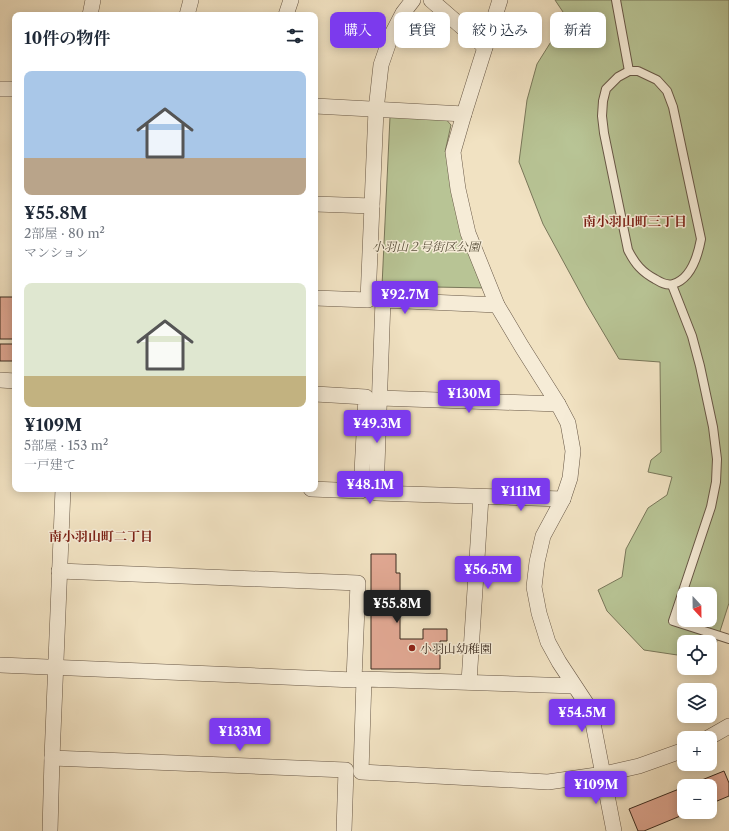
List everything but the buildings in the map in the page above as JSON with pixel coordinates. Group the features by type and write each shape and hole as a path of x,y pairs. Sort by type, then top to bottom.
{"street":[{"path":"91,12 93,0"},
{"path":"188,12 191,0"},
{"path":"287,12 291,0"},
{"path":"318,298 368,300 376,110 381,66 391,36 403,13 413,0"},
{"path":"431,0 458,24"},
{"path":"496,12 500,0"},
{"path":"485,48 454,152 458,189 468,233 498,305 522,347 558,404 568,424 573,451 570,478 563,499 543,536 537,562 534,587 539,613 548,642 559,662 586,703 592,718 614,831"},
{"path":"0,89 12,90"},
{"path":"318,106 464,114"},
{"path":"318,204 372,206"},
{"path":"498,305 383,300 376,493 563,499"},
{"path":"0,380 12,381"},
{"path":"318,394 366,397 361,491 318,489"},
{"path":"380,398 558,404"},
{"path":"50,831 63,492"},
{"path":"469,682 481,497"},
{"path":"0,665 354,680 358,583 60,571"},
{"path":"574,686 364,679 361,772 548,782 604,774 639,766 677,752"},
{"path":"717,733 729,726"},
{"path":"52,758 346,770 344,831"}],"lane":[{"path":"616,0 628,71"},
{"path":"628,71 638,71 647,74 657,80 667,92 673,107 701,239 693,266 684,277 672,285 664,284 648,275 634,261 628,250 604,133 603,101 606,89 628,71"},
{"path":"672,285 692,336 700,366 713,427 717,459 716,482 710,506 673,621 729,639"}],"green space":[{"path":"555,0 729,0 729,603 717,641 717,635 677,635 677,655 644,650 607,611 598,590 622,577 626,549 648,508 667,495 672,477 648,472 651,460 661,452 660,362 619,359 587,305 543,224 519,162 527,100 537,64 550,43 550,48 606,48 606,12 563,12"},
{"name":"小羽山２号街区公園","path":"390,117 444,117 451,125 445,152 450,153 487,288 382,286"}],"place":[{"name":"小羽山幼稚園","path":"412,648"}],"district":[{"name":"南小羽山町三丁目","path":"635,221"},
{"name":"南小羽山町二丁目","path":"101,536"}]}
